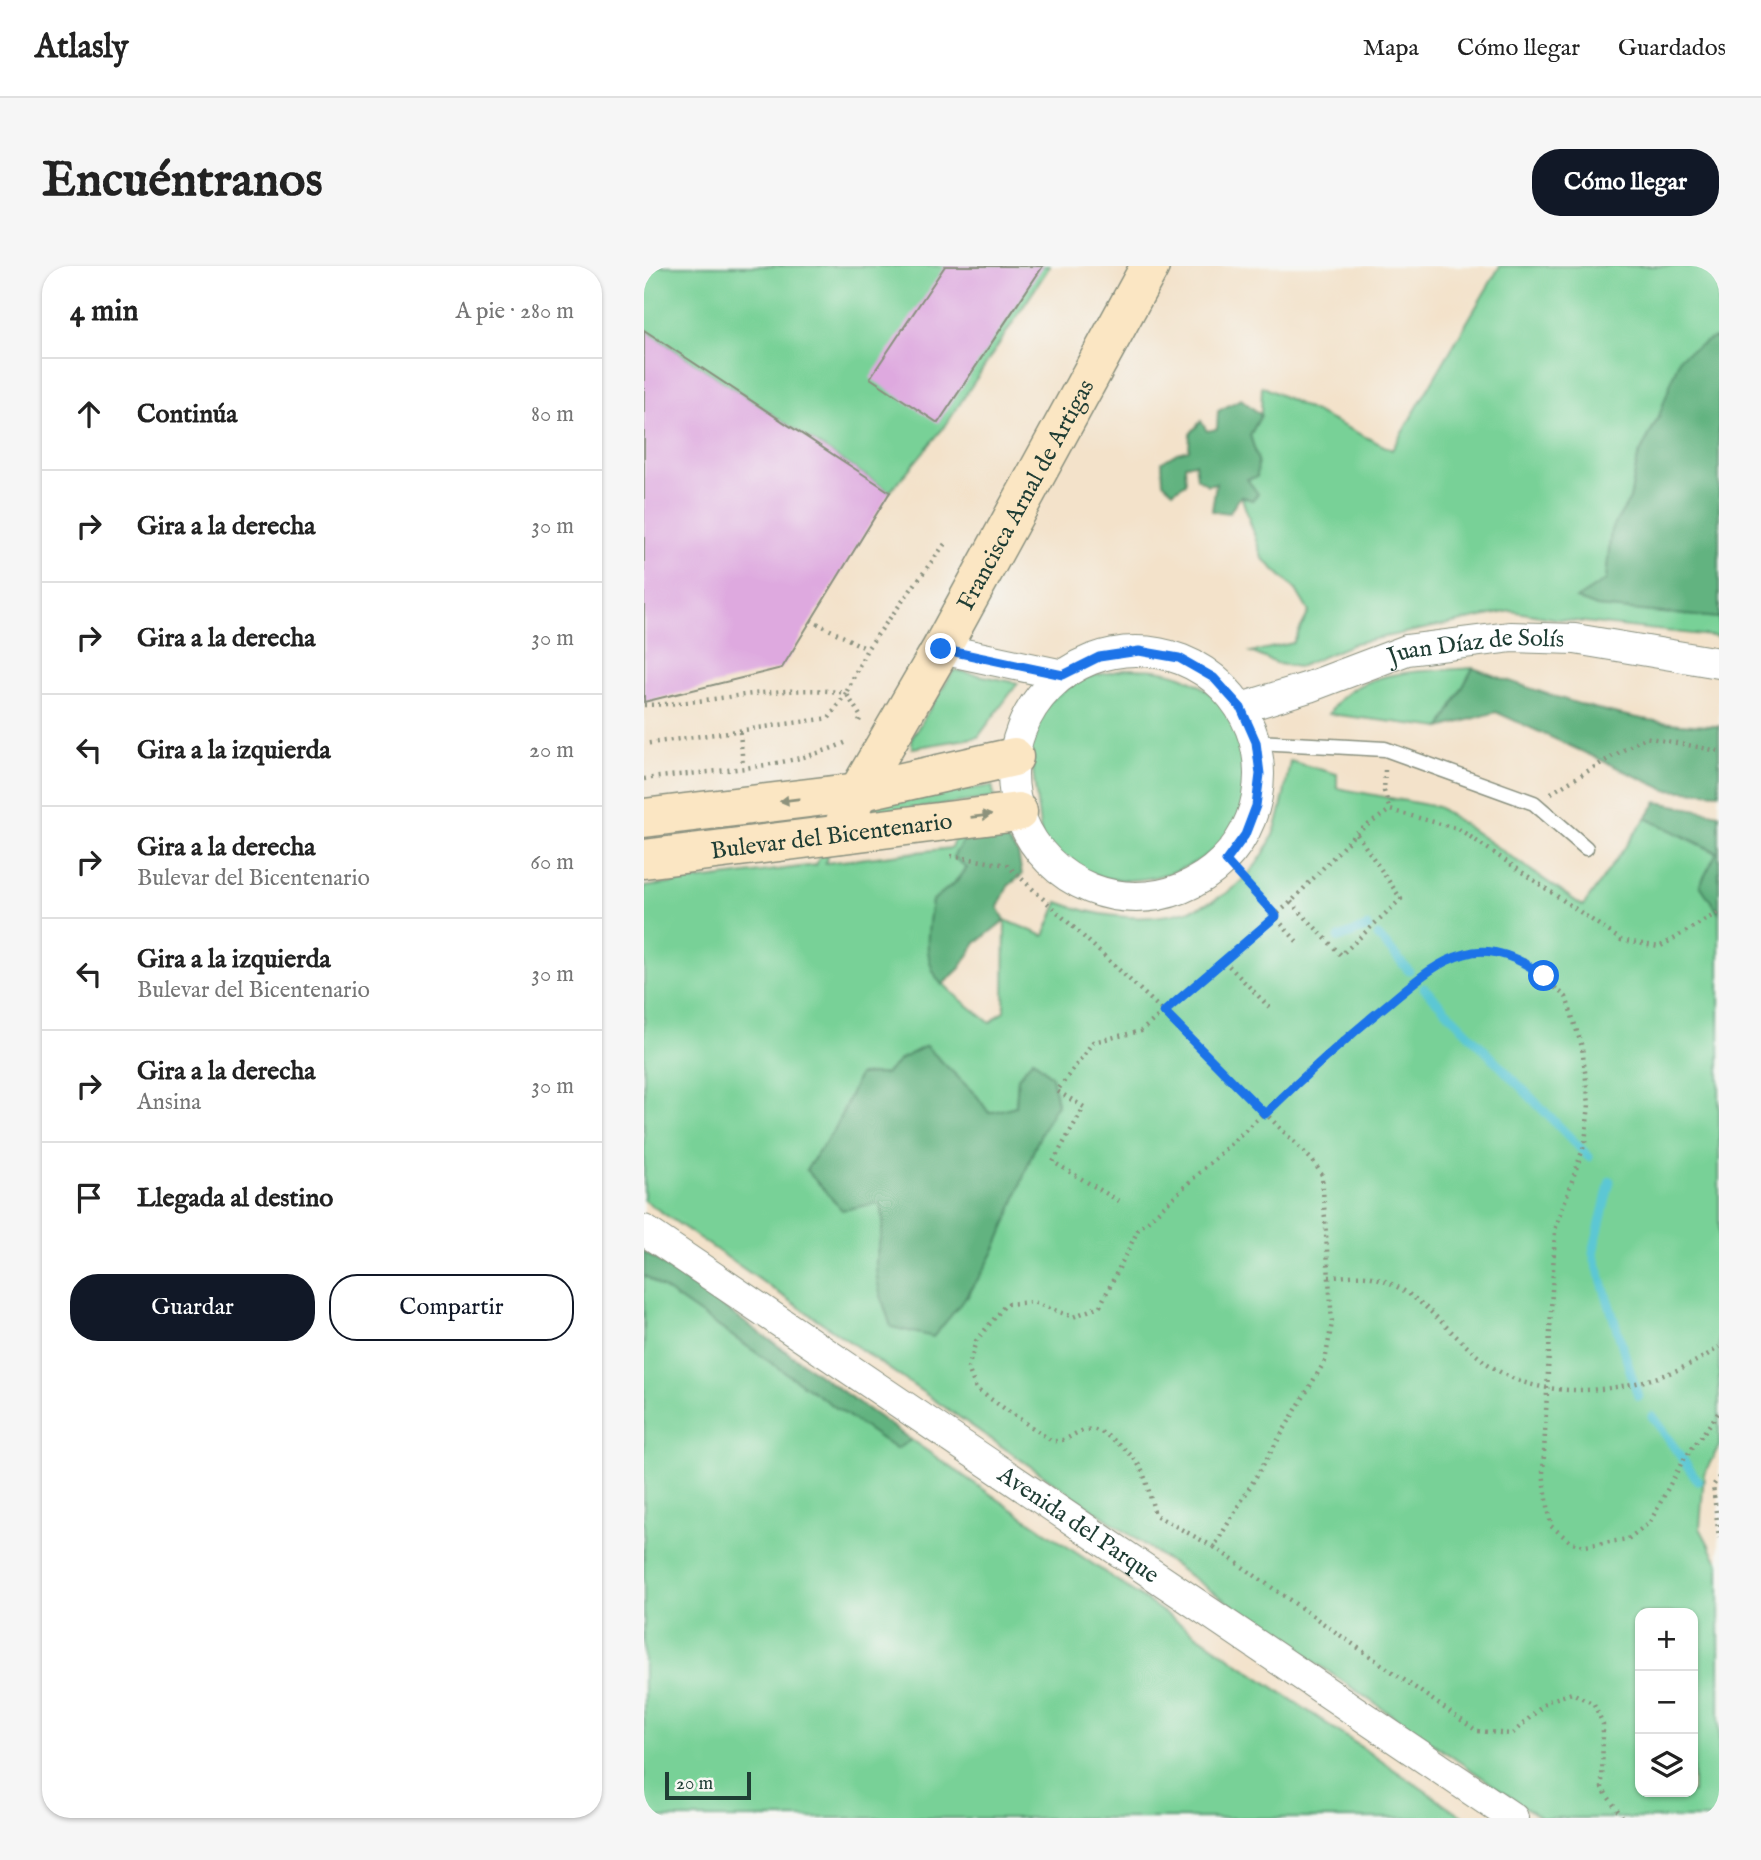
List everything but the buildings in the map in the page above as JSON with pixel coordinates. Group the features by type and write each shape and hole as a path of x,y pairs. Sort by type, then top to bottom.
{"street":[{"name":"Francisca Arnal de Artigas","path":"840,834 858,792 941,649 1150,266"},
{"name":"Juan Díaz de Solís","path":"1241,708 1309,687 1407,650 1511,638 1575,639 1719,663"},
{"path":"941,649 1063,675"},
{"path":"1139,651 1179,658 1214,678 1241,708 1256,742 1260,774 1256,806 1245,835 1226,861 1196,883 1162,895 1126,898 1090,889 1059,871 1034,844 1018,812 1013,785 1014,757 1022,726 1033,707 1063,675 1099,657 1139,651"},
{"name":"Bulevar del Bicentenario","path":"644,818 858,792 1014,757"},
{"name":"Bulevar del Bicentenario","path":"644,859 1018,812"},
{"name":"Avenida del Parque","path":"644,1230 1513,1818"}],"lane":[{"path":"1256,742 1385,749 1534,803 1586,848"}],"path":[{"path":"644,744 829,718 846,693 867,649 947,541"},
{"path":"811,620 867,649"},
{"path":"644,705 689,704 813,688 846,693 861,716 849,741 828,751 644,779"},
{"path":"740,732 743,766"},
{"path":"1534,803 1645,737 1719,751"},
{"path":"1385,749 1384,791 1390,810"},
{"path":"1119,1201 1053,1162 1084,1107 1057,1091 1093,1042 1141,1031 1276,916 1356,833 1390,810 1459,829 1621,940 1658,947 1719,912"},
{"path":"1291,902 1341,955 1401,899 1356,833"},
{"path":"950,856 1006,865 1164,1012 1313,1161 1322,1175 1332,1323 1325,1361 1214,1547"},
{"path":"1226,861 1300,945"},
{"path":"1623,1818 1602,1788 1603,1724 1594,1704 1572,1693 1548,1701 1512,1734 1477,1731 1214,1547 1155,1515 1143,1468 1134,1455 1098,1430 1084,1430 1065,1442 1052,1441 976,1389 968,1368 976,1340 1006,1304 1033,1302 1073,1317 1100,1306 1138,1230 1328,1053 1437,965 1467,953 1495,953 1522,960 1566,997 1582,1047 1588,1104 1585,1143 1555,1230 1545,1387 1543,1473 1551,1526 1572,1543 1585,1546 1628,1539 1650,1522 1682,1462 1719,1412"},
{"path":"1224,961 1269,1007"},
{"path":"1329,1277 1370,1277 1399,1287 1492,1365 1510,1377 1545,1387 1618,1390 1699,1363 1719,1348"},
{"path":"1719,1476 1713,1486 1719,1538"}],"green space":[{"path":"644,266 1050,266 946,425 890,492 644,330"},
{"path":"1500,266 1701,266 1719,278 1719,340 1713,338 1659,416 1638,457 1630,499 1611,530 1606,580 1577,599 1597,607 1719,618 1719,637 1557,619 1511,611 1355,643 1299,667 1278,664 1251,652 1293,643 1309,612 1296,590 1262,558 1241,495 1252,500 1247,479 1258,461 1250,435 1261,415 1262,386 1392,450"},
{"path":"1713,338 1719,340 1719,618 1597,607 1576,599 1606,580 1611,530 1630,499 1638,457 1659,416 1680,357"},
{"path":"1241,399 1261,415 1250,435 1258,461 1257,477 1247,479 1258,494 1252,500 1241,496 1229,513 1212,511 1216,483 1208,485 1197,478 1195,463 1185,465 1186,483 1173,491 1163,482 1162,462 1177,453 1189,450 1190,434 1201,421 1207,431 1217,429 1218,411"},
{"path":"1473,668 1441,728 1329,714 1340,699 1373,680 1413,672"},
{"path":"1473,668 1593,708 1655,721 1719,726 1719,793 1666,790 1496,712 1441,728"},
{"path":"1129,669 1172,673 1207,691 1224,708 1237,728 1245,750 1248,774 1246,797 1238,820 1216,848 1176,871 1127,880 1109,879 1084,872 1067,863 1042,843 1029,739 1051,700 1082,678"},
{"path":"954,670 1018,683 978,737 912,748 911,739"},
{"path":"1290,761 1337,774 1337,788 1438,807 1583,906 1646,818 1717,853 1700,885 1719,913 1719,1446 1704,1474 1700,1528 1719,1564 1719,1818 1541,1818 644,1200 644,887 816,865 824,846 831,845 825,863 951,848 958,829 974,826 964,870 953,884 932,901 929,945 931,961 944,984 990,1023 1004,1011 1005,920 1044,936 1058,902 1085,911 1114,916 1171,915 1198,907 1223,895 1245,877 1264,853 1278,820","holes":["902,1058 977,1096 989,1113 1016,1106 1018,1078 1033,1059 1052,1077 1057,1104 1041,1129 993,1252 967,1298 876,1263 885,1218 879,1203 806,1170 836,1127 859,1075 885,1074"]},
{"path":"992,786 995,798 865,815 869,801"},
{"path":"1657,802 1719,814 1719,913 1700,885 1717,852 1646,818"},
{"path":"997,830 1018,853 1022,875 1008,886 998,907 1005,920 976,943 960,968 942,985 935,976 929,956 928,934 932,901 957,881 967,868 953,857 965,837"},
{"path":"926,1046 977,1096 989,1113 1016,1106 1018,1078 1033,1059 1052,1077 1057,1104 1038,1140 987,1265 933,1337 891,1327 876,1270 883,1226 879,1203 842,1210 806,1170 836,1127 859,1075 885,1074 902,1058"},
{"path":"644,1251 911,1440 896,1449 644,1275"},
{"path":"644,1275 896,1449 911,1440 1465,1818 644,1818"}],"waterway":[{"path":"1339,938 1368,927"},
{"path":"1378,936 1409,971"},
{"path":"1424,988 1589,1157"},
{"path":"1610,1181 1593,1253 1638,1396"},
{"path":"1652,1416 1698,1481"}],"route":[{"path":"941,649 1063,675 1099,657 1139,651 1179,658 1214,678 1241,708 1256,742 1260,774 1256,806 1245,835 1226,861 1276,916 1164,1012 1265,1114 1328,1053 1437,965 1467,953 1495,953 1522,960 1544,976"}]}
